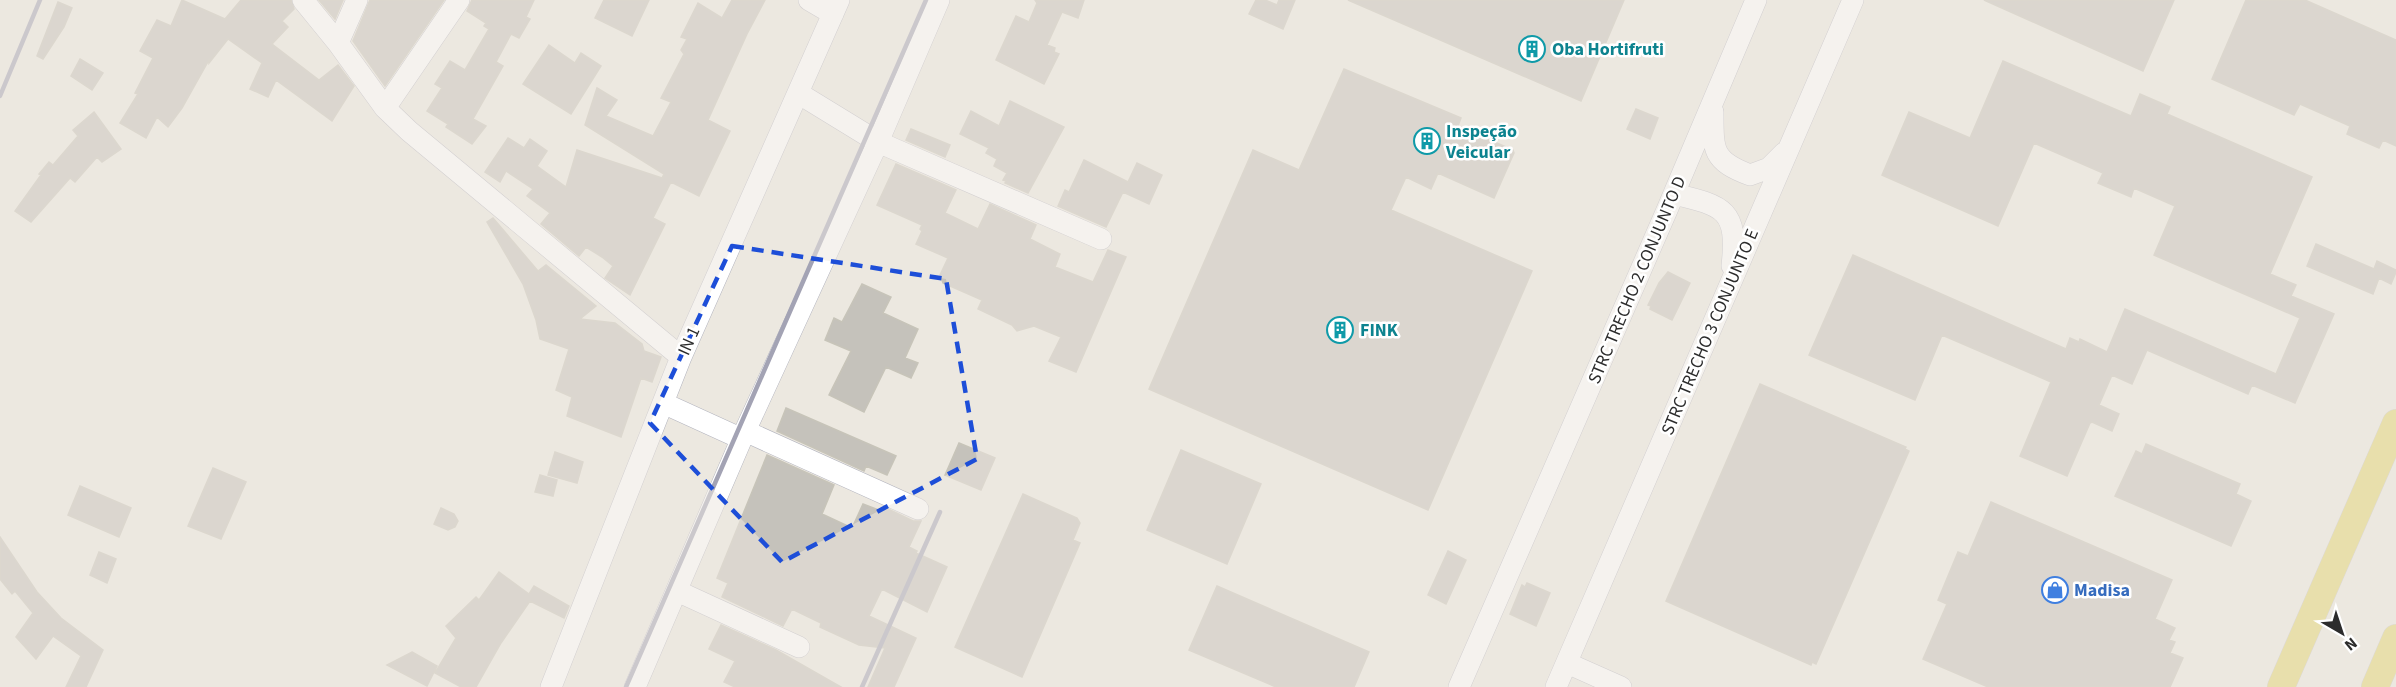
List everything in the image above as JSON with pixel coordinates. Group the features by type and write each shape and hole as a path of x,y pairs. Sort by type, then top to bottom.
{"main road":[{"path":"2281,687 2396,423"},
{"path":"2375,687 2396,638"}],"street":[{"path":"303,0 338,43 385,108 409,131 681,357"},
{"path":"338,43 357,0"},
{"path":"385,108 459,0"},
{"path":"809,0 836,7"},
{"path":"635,687 744,435 878,142 939,0"},
{"name":"STRC TRECHO 2 CONJUNTO D","path":"1459,687 1516,560 1756,0"},
{"name":"STRC TRECHO 3 CONJUNTO E","path":"1556,687 1853,0"},
{"name":"IN 1","path":"551,687 681,357 836,7"},
{"path":"798,93 878,142 1101,239"},
{"path":"1713,102 1715,151 1730,168 1750,175 1769,168 1790,147"},
{"path":"1674,194 1713,204 1729,220 1734,237 1730,285"},
{"path":"663,403 918,509"},
{"path":"677,591 800,647"},
{"path":"1566,663 1621,687"}],"highlighted area":[{"path":"732,246 946,279 977,459 782,562 650,423"}],"building":[{"path":"182,0 225,19 241,0 291,0 294,9 282,21 288,27 272,44 319,80 338,65 354,86 332,121 276,80 268,97 250,89 262,63 228,39 209,63 209,60 182,108 168,127 157,117 146,138 120,123 138,94 135,93 153,58 140,51 157,20 171,26"},
{"path":"319,0 343,0 335,19"},
{"path":"370,0 444,0 385,86 353,41"},
{"path":"472,0 534,0 526,17 530,19 519,38 511,34 496,62 503,66 473,119 486,126 472,144 446,127 448,124 427,111 442,88 435,84 450,61 465,70 489,29 484,26 486,23 467,11"},
{"path":"604,0 649,0 632,36 595,18"},
{"path":"732,0 765,0 708,120 730,131 699,196 671,182 653,218 665,224 630,295 605,278 613,266 602,257 586,247 579,256 541,224 550,213 527,196 533,189 506,171 500,182 485,172 508,138 524,148 530,139 547,151 537,166 566,187 577,150 662,178 664,174 585,125 597,88 617,100 606,116 653,136 671,102 661,98 684,54 681,50 687,39 681,37 698,3 722,18"},
{"path":"1035,0 1084,0 1078,18 1062,12 1047,45 1055,48 1054,52 1059,54 1044,84 996,60 1016,16 1029,22 1037,3"},
{"path":"1256,0 1265,0 1277,5 1279,0 1295,0 1283,29 1249,14"},
{"name":"Oba Hortifruti","path":"1348,0 1624,0 1581,101"},
{"path":"1984,0 2174,0 2143,71"},
{"path":"2246,0 2305,0 2396,40 2396,146 2383,140 2379,148 2347,134 2350,126 2300,104 2294,115 2212,79"},
{"path":"58,2 72,8 64,27 43,59 37,56"},
{"path":"549,45 575,63 581,53 601,66 571,114 523,84"},
{"path":"80,59 103,73 92,90 71,76"},
{"path":"2003,61 2131,116 2140,94 2170,107 2167,114 2312,177 2270,274 2296,285 2291,296 2334,314 2295,403 2252,385 2248,394 2147,350 2132,384 2112,375 2099,405 2119,414 2112,431 2090,423 2067,476 2020,456 2051,382 1942,335 1915,400 1809,355 1853,255 2066,349 2070,338 2079,342 2080,339 2107,352 2125,309 2276,374 2300,318 2154,255 2175,206 2134,188 2131,197 2098,183 2103,173 2034,143 1998,226 1882,175 1909,112 1970,138"},
{"name":"FINK","path":"1344,69 1461,118 1458,126 1513,150 1514,153 1494,198 1438,173 1431,189 1406,177 1391,210 1532,271 1428,510 1149,389 1253,150 1299,170"},
{"path":"1010,101 1064,127 1028,193 1005,183 1006,181 1003,180 1007,173 994,166 997,159 986,153 989,148 960,134 971,111 999,126"},
{"path":"1636,109 1658,118 1650,139 1627,129"},
{"path":"94,112 121,149 102,162 97,157 75,182 70,178 31,222 15,211 49,162 53,165 78,136 73,130"},
{"path":"911,129 950,145 945,157 906,140"},
{"path":"1084,160 1128,182 1137,163 1162,175 1149,204 1123,192 1106,227 1058,206 1065,190 1069,192"},
{"path":"896,164 956,190 945,213 978,229 990,204 1036,225 1030,239 1060,254 1055,267 1093,282 1108,250 1126,257 1076,372 1049,361 1061,337 1034,326 1017,331 1012,325 978,309 982,300 943,283 940,275 948,258 916,244 922,231 920,229 922,225 877,205"},
{"path":"493,218 538,271 546,265 596,306 580,319 615,323 642,344 644,351 661,357 652,382 641,378 621,437 567,416 572,397 556,390 569,349 540,339 523,284 487,222"},
{"path":"2316,244 2374,269 2377,261 2396,270 2391,284 2379,278 2373,294 2307,266"},
{"path":"1668,272 1690,283 1672,320 1650,309 1651,306 1648,305 1659,283"},
{"path":"862,284 891,297 883,313 918,329 905,358 918,363 911,378 886,367 864,412 829,395 851,351 825,340 834,318 842,322"},
{"path":"1760,384 1906,447 1905,449 1909,451 1816,664 1812,662 1811,665 1666,601"},
{"path":"786,408 896,456 887,475 866,466 864,471 777,431"},
{"path":"959,443 995,458 981,490 945,475"},
{"path":"2146,444 2240,484 2236,494 2251,501 2231,546 2115,496 2136,451 2142,454"},
{"path":"1181,450 1261,484 1227,564 1147,530"},
{"path":"555,452 583,462 577,483 548,475"},
{"path":"767,455 834,485 822,514 852,528 863,504 884,512 886,508 913,521 921,521 909,547 917,551 916,553 947,567 927,612 882,589 869,616 916,638 894,687 868,687 885,648 859,645 820,627 821,623 792,609 783,626 722,597 728,583 717,578"},
{"path":"213,468 246,482 221,539 188,526"},
{"path":"540,475 557,480 553,496 535,492"},
{"path":"80,486 131,508 119,537 68,515"},
{"path":"1023,494 1077,518 1080,523 1073,540 1080,543 1022,677 955,647"},
{"name":"Madisa","path":"1991,502 2172,580 2155,619 2175,628 2169,640 2175,642 2170,653 2183,658 2170,687 1988,687 1923,659 1947,604 1938,600 1958,552 1968,556"},
{"path":"441,508 454,514 458,521 455,527 448,530 434,524"},
{"path":"0,537 37,592 61,618 103,650 86,687 66,687 81,656 53,636 36,659 16,637 33,613 15,591 12,594 0,579"},
{"path":"1448,551 1466,560 1446,604 1428,595"},
{"path":"99,552 116,559 107,583 90,575"},
{"path":"499,572 529,594 534,586 569,606 564,618 530,601 501,643 476,687 461,687 435,673 456,638 446,626 476,597 479,600"},
{"path":"1527,583 1550,593 1536,626 1510,614 1522,585 1525,587"},
{"path":"1217,586 1369,652 1354,687 1276,687 1189,650"},
{"path":"721,625 776,650 841,687 735,687 724,682 735,661 709,649"},
{"path":"412,652 437,666 427,686 387,665"}],"railway":[{"path":"0,96 40,0"},
{"path":"626,687 926,0"},
{"path":"862,687 940,512"}],"place":[{"name":"Oba Hortifruti","path":"1532,49"},
{"name":"Inspeção Veicular","path":"1427,141"},
{"name":"FINK","path":"1340,330"},
{"name":"Madisa","path":"2055,590"}]}
